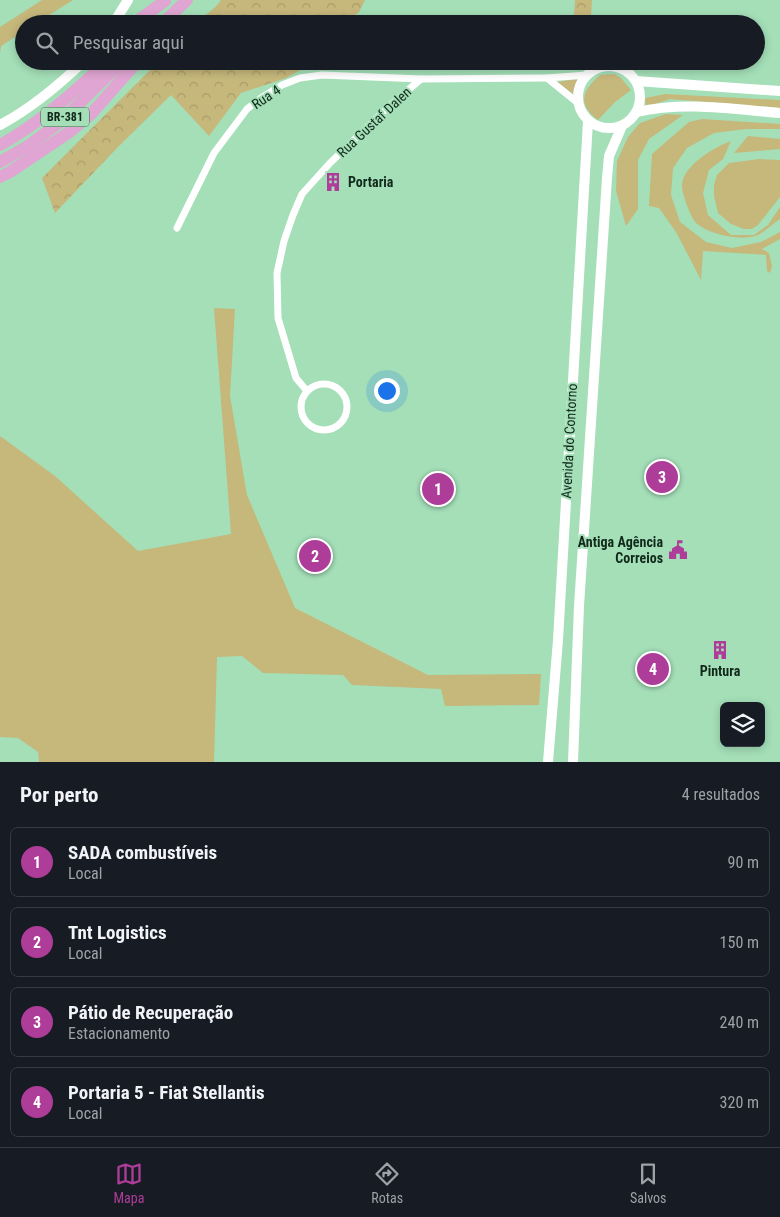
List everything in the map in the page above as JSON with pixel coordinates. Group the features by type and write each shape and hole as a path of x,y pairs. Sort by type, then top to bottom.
{"highway":[{"path":"171,15 186,0"},
{"path":"180,15 192,0"},
{"path":"146,15 166,1"},
{"path":"153,15 166,1"},
{"name":"BR-381","path":"0,145 20,133 56,106 97,70"},
{"name":"BR-381","path":"0,162 28,146 60,122 114,70"},
{"path":"0,177 71,132 130,70"}],"main road":[{"path":"119,15 128,0"},
{"name":"BR-381","path":"0,125 21,114 75,70"},
{"path":"594,70 582,79 578,89 578,103 583,116 588,121 598,127 610,129 622,126 631,120 641,102 641,92 636,81 624,70"},
{"path":"636,81 780,91"},
{"path":"637,112 657,107 681,105 780,113"},
{"name":"Avenida do Contorno","path":"548,762 558,640 588,121"},
{"name":"Avenida do Contorno","path":"574,762 579,606 607,178 610,156 622,126"}],"street":[{"name":"Rua 4","path":"177,228 214,154 247,109 261,98 300,78 322,75 421,79"},
{"name":"Rua Gustaf Dalen","path":"307,391 296,378 278,318 277,272 292,215 302,194 330,163 387,108 421,79 547,78 587,75"},
{"path":"547,78 578,103"},
{"path":"326,384 336,387 343,395 347,404 346,414 340,423 332,429 322,430 308,423 304,419 301,410 302,400 307,391 316,385 326,384"}],"green space":[{"path":"42,0 73,0 49,15 19,15"},
{"path":"221,0 365,0 359,12 355,15 206,15"},
{"path":"575,0 592,0 591,15 574,15"},
{"path":"15,17 15,37 1,46 0,54 0,27"},
{"path":"150,70 301,70 286,78 241,93 209,136 171,95 55,213 42,178"},
{"path":"614,74 621,78 631,90 615,102 598,120 587,108 584,98 586,92 600,75"},
{"path":"577,79 576,96 557,82"},
{"path":"665,94 780,100 780,108 670,99 646,107 645,98"},
{"path":"666,114 683,115 649,139 638,160 638,209 626,226 616,191 617,161 628,137 640,123"},
{"path":"702,119 780,124 780,129 746,129 714,133 687,148 673,168 671,195 680,222 706,242 732,248 761,242 780,232 780,239 762,249 769,253 772,266 770,273 767,271 766,255 703,251 701,280 676,232 659,208 649,206 652,154 689,122"},
{"path":"748,136 780,139 780,149 734,153"},
{"path":"731,141 723,159 709,170 703,193 708,215 731,235 754,235 768,225 780,207 780,219 755,236 740,238 724,236 702,227 696,223 692,216 683,193 682,185 684,178 694,164 709,152"},
{"path":"759,159 780,160 780,197 758,225 752,229 744,229 731,224 718,213 714,196 714,185 717,175 729,163"},
{"path":"214,308 235,309 230,396 247,495 295,608 428,675 541,674 539,705 445,706 441,689 352,685 343,675 263,673 242,656 217,657 214,762 39,762 38,752 18,738 0,737 0,436 55,476 138,551 231,534"}],"place":[{"name":"Portaria","path":"333,182"},
{"name":"Pátio de Recuperação","path":"662,477"},
{"name":"SADA combustíveis","path":"438,489"},
{"name":"Antiga Agência Correios","path":"678,550"},
{"name":"Tnt Logistics","path":"315,556"},
{"name":"Pintura","path":"720,650"},
{"name":"Portaria 5 - Fiat Stellantis","path":"653,669"}]}
